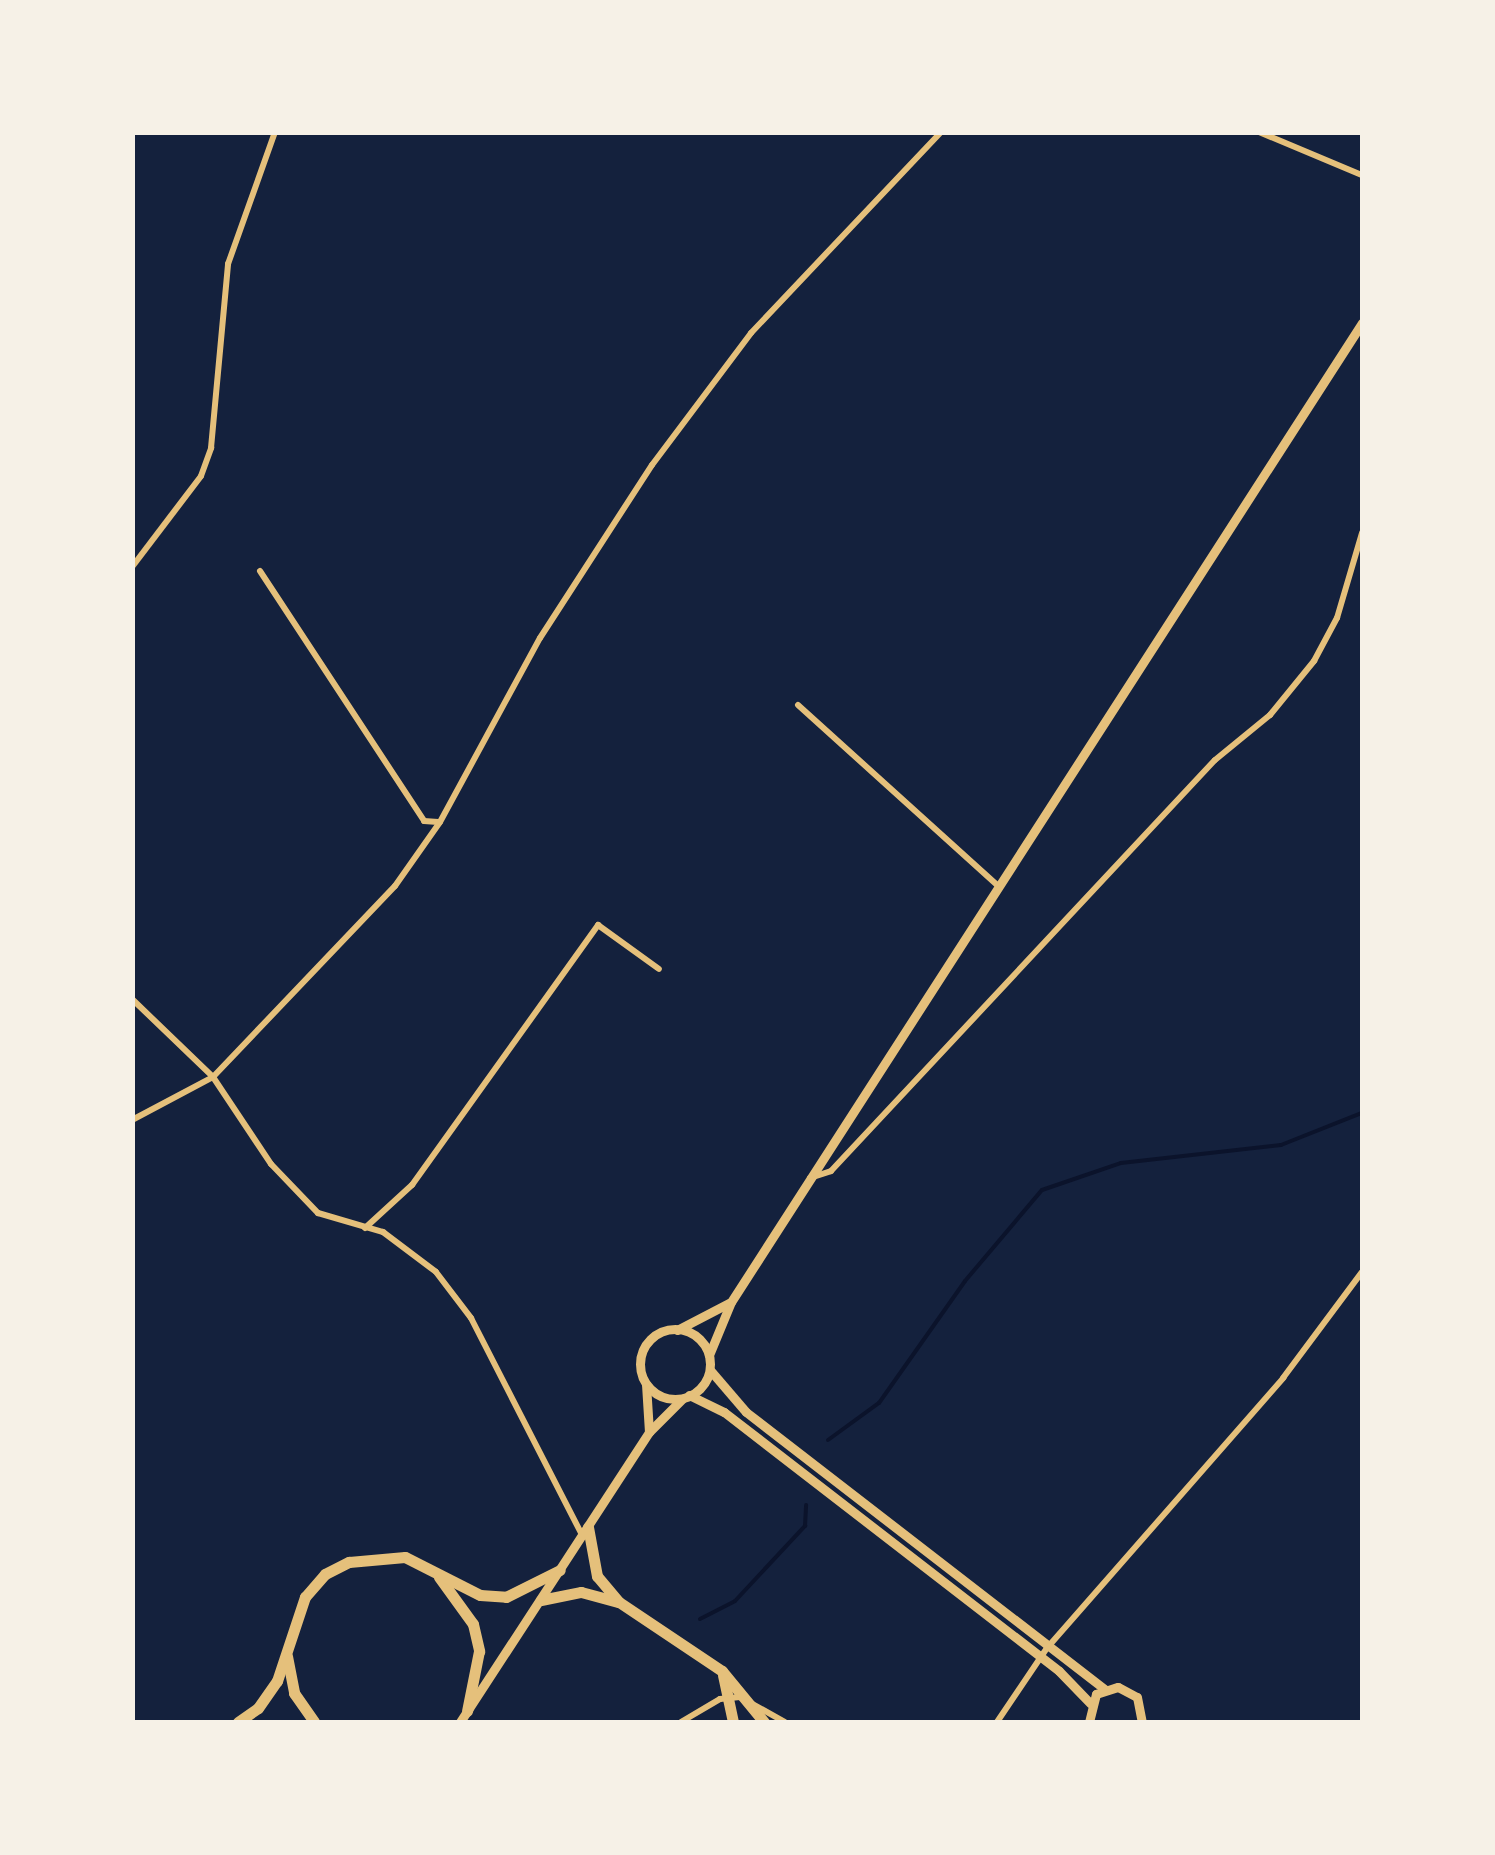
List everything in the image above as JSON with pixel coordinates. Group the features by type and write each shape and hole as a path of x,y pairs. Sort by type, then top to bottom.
{"highway":[{"path":"586,1532 597,1576 620,1602 729,1680 762,1719"},
{"path":"238,1722 277,1681 305,1597 325,1574 379,1555 429,1567 480,1595 506,1598 560,1570"},
{"path":"429,1567 473,1624 478,1651 467,1711"},
{"path":"541,1600 581,1592 620,1602"},
{"path":"286,1652 294,1692 314,1722"},
{"path":"729,1680 733,1722"}],"street":[{"path":"132,567 201,476 211,448 228,264 275,132"},
{"path":"132,1120 213,1077 395,886 440,822 540,638 652,465 751,333 940,132"},
{"path":"1259,132 1362,174"},
{"path":"1104,1689 746,1412 710,1370 708,1354 731,1302 809,1179 1362,323"},
{"path":"809,1179 831,1170 1215,760 1270,716 1314,661 1337,618 1362,533"},
{"path":"260,571 424,820 440,822"},
{"path":"798,705 997,885"},
{"path":"365,1228 412,1186 598,925 659,969"},
{"path":"132,1000 213,1077 271,1164 318,1213 383,1232 436,1272 471,1318 586,1532"},
{"path":"997,1722 1044,1660 1047,1648 1282,1378 1362,1272"},
{"path":"649,1432 646,1384 640,1366 646,1344 731,1302"},
{"path":"677,1330 689,1332 708,1354"},
{"path":"460,1722 649,1432 710,1370"},
{"path":"646,1384 665,1398 685,1397 724,1412 1044,1660 1090,1702"},
{"path":"1089,1722 1090,1702 1104,1689 1118,1687 1137,1697 1142,1722"},
{"path":"680,1722 720,1699 740,1696 785,1722"}],"waterway":[{"path":"828,1440 879,1403 965,1281 1042,1190 1121,1163 1281,1145 1362,1113"},
{"path":"700,1619 735,1601 805,1526 806,1505"}]}
